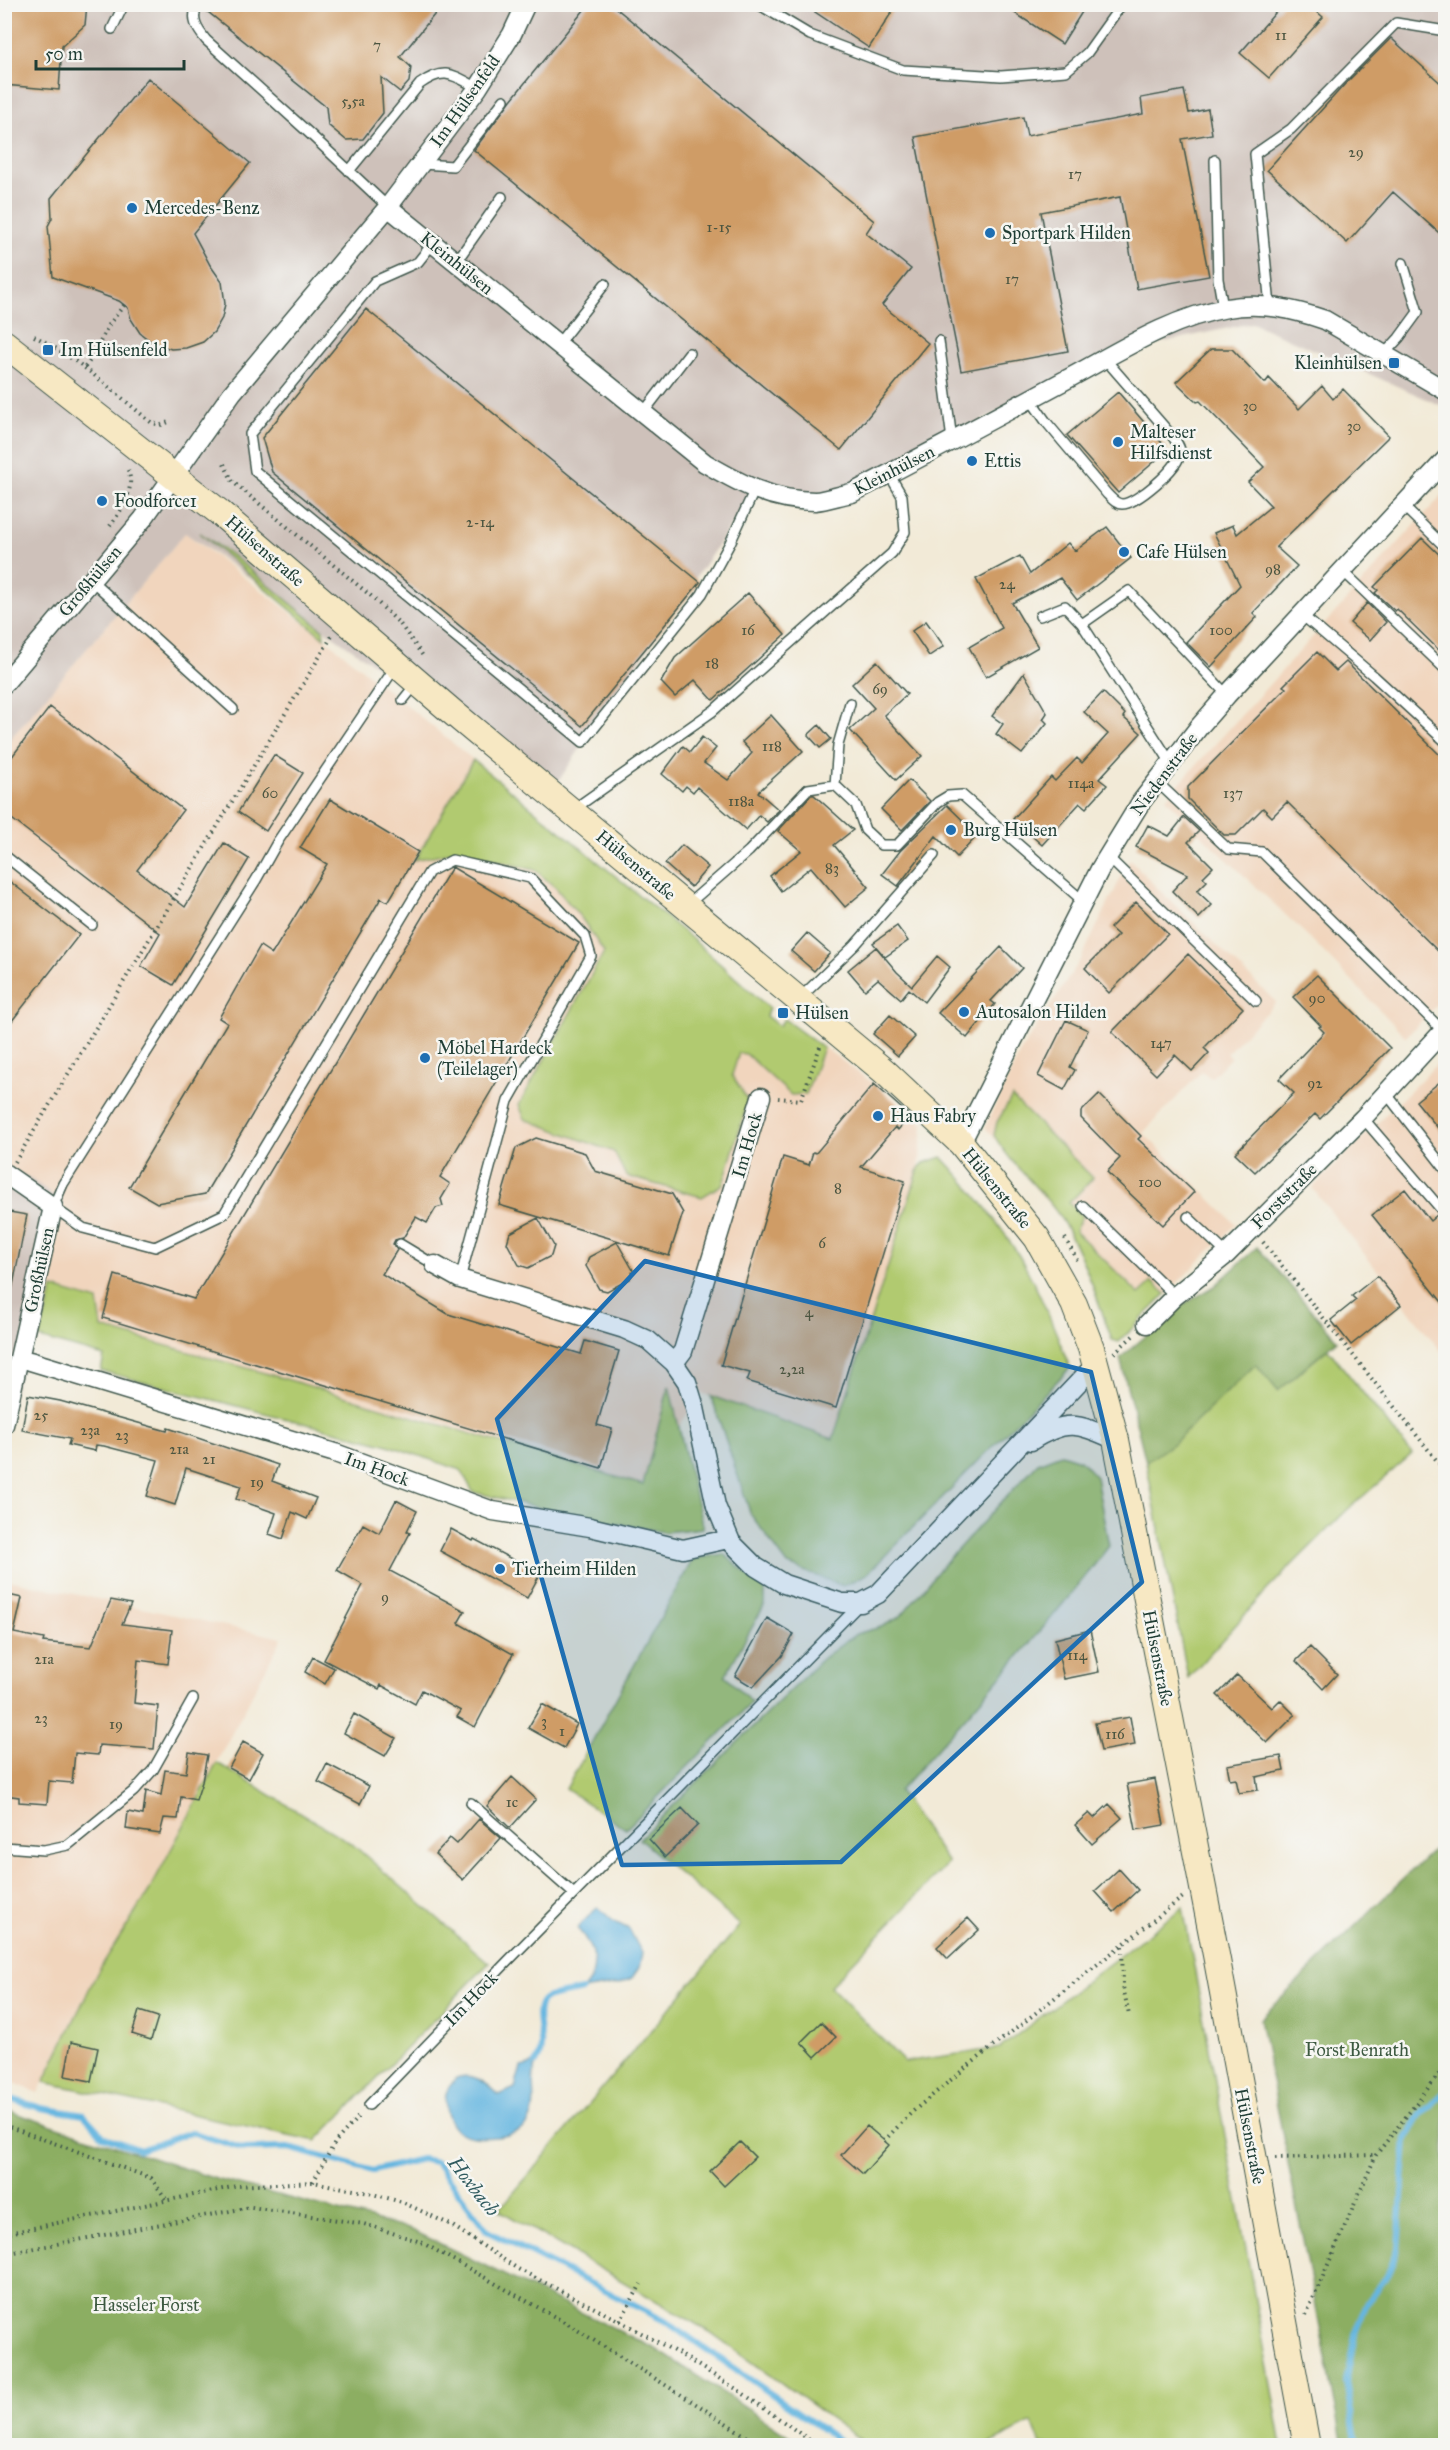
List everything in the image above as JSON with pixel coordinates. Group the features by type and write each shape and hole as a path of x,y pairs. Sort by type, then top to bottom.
{"main road":[{"name":"Hülsenstraße","path":"4,343 174,476 397,664 410,692 571,811 891,1078 961,1143 1037,1238 1105,1359 1116,1440 1307,2445"}],"street":[{"name":"Im Hülsenfeld","path":"174,476 232,393 388,207 478,88 512,34 526,4"},
{"name":"Kleinhülsen","path":"388,207 705,463 740,483 779,499 817,501 852,493 1105,359 1180,322 1223,308 1270,306 1325,320 1446,390"},
{"name":"Niedenstraße","path":"961,1143 1083,901 1107,856 1141,802 1227,695 1443,466"},
{"name":"Großhülsen","path":"4,684 143,519 174,476"},
{"name":"Forststraße","path":"1147,1324 1175,1296 1227,1254 1363,1118 1444,1029"},
{"name":"Im Hock","path":"674,1363 683,1351 760,1097"},
{"name":"Großhülsen","path":"4,1425 53,1207 10,1168"},
{"path":"435,1265 460,1279 624,1329 648,1340 674,1363 687,1382 716,1506 728,1539 756,1567 784,1584 843,1603 861,1603"},
{"name":"Im Hock","path":"861,1603 878,1594 1105,1359"},
{"name":"Im Hock","path":"30,1361 335,1453 493,1511 590,1527 683,1549 728,1539"},
{"name":"Im Hock","path":"1019,1448 1045,1432 1072,1424 1116,1440"}],"lane":[{"path":"112,29 123,4"},
{"path":"198,4 195,10 194,25 206,40 388,207"},
{"path":"758,4 810,35 903,70 1001,76 1066,71 1087,53 1122,4"},
{"path":"1270,306 1255,154 1291,129 1396,23 1446,31"},
{"path":"349,171 420,84 434,73 449,73 478,88"},
{"path":"420,164 453,166 504,100"},
{"path":"1215,160 1218,279 1223,308"},
{"path":"456,262 502,197"},
{"path":"433,243 418,262 375,281 250,434 255,471 583,742 702,594 730,543 755,489"},
{"path":"1385,353 1418,312 1403,263"},
{"path":"558,344 605,284"},
{"path":"939,341 952,440"},
{"path":"643,413 688,353"},
{"path":"1030,399 1047,423 1107,494 1117,503 1125,504 1133,501 1166,476 1177,462 1180,453 1173,437 1105,359"},
{"path":"571,811 713,711 892,553 905,532 902,496 889,474"},
{"path":"1403,506 1446,548"},
{"path":"1343,571 1446,670"},
{"path":"91,580 233,709"},
{"path":"1082,624 1129,591 1227,695"},
{"path":"1040,616 1065,606 1082,624 1171,764"},
{"path":"1302,615 1374,676 1446,742"},
{"path":"397,664 278,841 249,891 63,1184 53,1207 83,1228 155,1247 224,1214 429,872 452,860 530,878 585,936 591,956 508,1101 460,1279"},
{"path":"835,785 838,745 850,703"},
{"path":"1156,782 1228,849 1262,852 1444,1029"},
{"path":"835,785 856,805 865,830 881,845 897,845 938,802 948,796 962,795 1083,901"},
{"path":"685,907 748,851 808,789 835,785"},
{"path":"4,855 92,925"},
{"path":"798,1001 855,945 934,855"},
{"path":"1107,856 1256,1001"},
{"path":"1386,1093 1446,1170"},
{"path":"1363,1118 1446,1215"},
{"path":"1083,1206 1175,1296"},
{"path":"1188,1217 1227,1254"},
{"path":"400,1244 435,1265"},
{"name":"Im Hock","path":"369,2105 861,1603"},
{"path":"4,1847 44,1850 68,1845 134,1791 153,1770 193,1699"},
{"path":"471,1803 574,1894"}],"path":[{"path":"85,367 108,326 124,305"},
{"path":"32,335 85,367 152,423 160,424 171,421"},
{"path":"224,464 234,482 371,596 400,624 424,657"},
{"path":"10,1168 334,633"},
{"path":"801,1100 822,1041"},
{"path":"1252,1228 1446,1472"},
{"path":"1105,1359 1147,1324"},
{"path":"884,2141 911,2113 958,2074 1201,1882"},
{"path":"1122,1945 1123,1987 1129,2014"},
{"path":"1300,2320 1307,2314 1376,2155 1439,2074 1446,2060"},
{"path":"313,2182 336,2141 369,2105"},
{"path":"4,2126 151,2178 166,2199"},
{"path":"1269,2158 1376,2155"},
{"path":"4,2234 237,2186 313,2182 369,2193 402,2202 451,2225 518,2269 620,2321 738,2390 818,2445"},
{"path":"4,2254 251,2207 364,2224 421,2242 641,2368 746,2436 756,2445"},
{"path":"620,2321 641,2284"}],"highlighted area":[{"path":"645,1261 1091,1372 1142,1582 841,1862 622,1865 497,1419"}],"shaded area":[{"path":"5,5 1445,5 1445,407 1252,323 1104,355 823,504 751,496 553,789 185,533 5,745"},
{"path":"1445,492 1445,996 1406,1037 1312,940 1198,832 1166,798"},
{"path":"185,533 324,638 689,936 769,1008 766,1016 779,1026 784,1019 892,1097 923,1124 919,1168 833,1439 701,1393 628,1504 37,1322 63,1202 5,1167 5,745"},
{"path":"1130,859 1276,1002 1227,1053 1231,1057 1211,1078 1202,1071 1143,1133 1236,1224 1119,1342 1112,1340 1082,1258 1060,1217 985,1127 1021,1051 1081,959"},
{"path":"1445,1056 1445,1356 1312,1188"},
{"path":"5,1167 27,1176 63,1202 37,1322 5,1421"},
{"path":"4,1579 282,1638 149,1891 97,1973 38,2093 5,2079"}],"green space":[{"path":"200,533 237,559 323,630 324,638"},
{"path":"473,760 689,936 769,1008 766,1016 779,1026 784,1019 823,1048 806,1094 791,1095 746,1054 739,1053 732,1075 748,1101 723,1184 702,1197 626,1176 614,1152 525,1119 519,1105 604,952 582,919 556,888 535,870 455,851 415,860"},
{"path":"1012,1097 1093,1178 1069,1203 1082,1216 1075,1231 1139,1294 1152,1282 1166,1294 1119,1342 1112,1340 1083,1262 1060,1217 1009,1157 994,1135 997,1122"},
{"path":"942,1157 984,1206 1021,1259 1048,1313 1070,1368 867,1574 843,1586 788,1565 751,1515 711,1396 833,1439 919,1168 924,1163"},
{"path":"1257,1247 1337,1340 1278,1391 1256,1364 1175,1442 1146,1462 1120,1358 1181,1306 1215,1286"},
{"path":"53,1288 98,1301 102,1328 279,1377 643,1485 669,1386 703,1528 664,1532 566,1514 473,1492 461,1470 385,1444 101,1371 104,1356 39,1338"},
{"path":"1328,1349 1412,1454 1347,1510 1268,1589 1188,1678 1146,1462 1175,1442 1256,1364 1278,1391"},
{"path":"1061,1454 1080,1460 1096,1477 1109,1546 1033,1640 899,1791 948,1863 830,1986 904,2062 1000,2048 1183,1907 1282,2445 1041,2445 1032,2422 987,2445 868,2445 710,2332 499,2210 740,1925 639,1839 822,1659 856,1634 881,1627 900,1617 943,1565 1038,1463"},
{"path":"724,1554 765,1590 765,1604 725,1676 752,1702 626,1829 566,1789 693,1559"},
{"path":"217,1763 351,1843 489,1963 316,2141 44,2082 97,1973 149,1891"},
{"name":"Forst Benrath","path":"1445,1838 1445,2445 1343,2445 1260,2019"},
{"name":"Hasseler Forst","path":"5,2110 216,2179 412,2230 656,2349 803,2445 5,2445"}],"water":[{"path":"598,1907 613,1921 629,1929 642,1953 639,1968 632,1978 619,1984 582,1990 588,1983 594,1967 588,1943 577,1928"},
{"path":"536,2063 533,2079 533,2111 526,2126 513,2134 493,2137 473,2137 455,2129 446,2109 446,2094 456,2078 469,2076 485,2083 499,2095 515,2088 521,2067"}],"building":[{"path":"4,4 87,4 85,25 62,46 59,90 4,85"},
{"path":"205,4 443,4 400,57 411,67 409,82 400,92 381,77 383,113 363,139 346,140 328,125 326,107 203,8"},
{"path":"589,4 611,4 874,221 866,233 911,269 882,305 928,343 841,450 474,150 511,100"},
{"path":"803,4 897,4 869,48"},
{"path":"1001,4 1087,4 1062,44"},
{"path":"1283,4 1308,4 1323,17 1269,78 1240,53"},
{"path":"1391,38 1446,88 1446,239 1393,192 1347,243 1267,170 1345,84"},
{"name":"Mercedes-Benz","path":"148,78 250,163 193,233 222,282 225,304 222,318 214,332 203,342 186,348 171,349 153,343 140,333 131,319 128,308 119,301 53,277 48,226 52,218 51,198"},
{"name":"Sportpark Hilden","path":"1184,90 1189,113 1208,109 1212,134 1182,139 1209,276 1137,289 1120,197 1041,212 1068,351 961,371 915,137 1023,117 1027,136 1143,114 1141,98"},
{"path":"366,309 700,582 582,726 272,472 262,438"},
{"path":"1211,349 1232,349 1265,383 1269,378 1299,409 1322,386 1333,399 1343,389 1389,436 1276,547 1297,566 1253,613 1257,617 1211,667 1186,642 1240,585 1214,533 1233,525 1237,534 1271,506 1248,482 1264,467 1200,401 1197,402 1176,382"},
{"name":"Malteser Hilfsdienst","path":"1118,392 1168,450 1118,493 1067,435"},
{"path":"1107,527 1131,558 1077,600 1060,578 1012,603 1038,647 986,677 969,647 1002,628 976,579 1020,556 1030,574 1068,543 1075,551"},
{"path":"1422,538 1446,561 1446,657 1397,609 1395,611 1375,593 1378,590 1374,587"},
{"path":"748,593 785,635 713,700 695,680 675,697 661,682 675,658"},
{"path":"1367,603 1386,622 1370,640 1350,623"},
{"path":"926,621 944,646 929,656 912,631"},
{"path":"1317,652 1336,671 1346,662 1446,761 1446,959 1287,802 1272,817 1263,808 1236,835 1224,835 1188,799 1188,787 1286,688 1283,686"},
{"path":"877,661 907,694 884,715 922,756 896,780 850,730 874,708 852,684"},
{"path":"1024,673 1047,713 1043,719 1047,723 1022,754 996,734 1003,724 992,716"},
{"path":"1103,692 1125,714 1123,717 1141,733 1099,779 1107,785 1086,808 1080,803 1042,845 1013,819 1051,777 1055,781 1077,758 1082,763 1108,734 1084,712"},
{"path":"50,707 183,810 137,870 185,907 224,843 249,859 173,985 141,966 160,933 4,813 4,767"},
{"path":"771,715 803,751 758,792 779,810 767,822 759,815 746,830 697,787 693,792 686,786 682,791 662,774 683,746 690,752 702,737 716,748 704,763 728,780 752,753 742,742"},
{"path":"819,725 831,739 820,748 808,735"},
{"path":"274,755 303,773 266,831 238,812"},
{"path":"909,780 930,801 902,830 881,809"},
{"path":"811,795 814,795 853,830 834,845 869,887 845,907 811,867 781,891 770,876 801,851 778,831"},
{"path":"330,799 418,852 388,902 381,898 205,1194 157,1203 129,1187 227,1023 219,1018 260,946 272,954 327,864 300,848"},
{"path":"947,805 978,835 957,857 936,836 898,886 882,874 900,851"},
{"path":"1184,817 1199,831 1188,842 1213,867 1203,877 1207,881 1197,891 1212,905 1199,918 1172,891 1188,874 1136,847 1148,825 1169,836"},
{"path":"682,845 708,867 691,887 665,864"},
{"name":"Möbel Hardeck (Teilelager)","path":"452,867 579,943 440,1177 450,1184 441,1199 443,1206 436,1208 427,1223 416,1217 403,1238 395,1240 393,1244 397,1250 382,1274 448,1314 581,1354 585,1341 619,1351 597,1425 612,1429 601,1468 103,1318 115,1275 194,1299"},
{"path":"4,877 79,935 4,1031"},
{"path":"1136,902 1168,934 1109,993 1085,968 1118,935 1110,928"},
{"path":"897,926 908,941 885,957 873,943"},
{"path":"807,933 830,953 814,971 791,951"},
{"path":"876,947 912,986 937,956 950,967 924,1002 909,989 901,999 878,979 865,990 848,970"},
{"path":"1001,947 1022,968 991,1001 995,1004 967,1038 938,1013"},
{"path":"1188,954 1243,1008 1204,1048 1209,1053 1192,1071 1175,1055 1156,1075 1112,1032"},
{"path":"1317,975 1390,1048 1320,1119 1315,1114 1255,1172 1235,1153 1294,1093 1279,1079 1324,1032 1293,997"},
{"path":"890,1015 915,1037 898,1056 873,1034"},
{"path":"1066,1020 1088,1030 1070,1067 1075,1070 1064,1090 1038,1076"},
{"path":"1446,1077 1446,1138 1416,1101"},
{"path":"874,1084 910,1116 898,1130 895,1127 861,1167 905,1181 836,1408 747,1381 750,1373 721,1365 783,1157 809,1165 813,1152 816,1153"},
{"path":"1099,1094 1141,1136 1138,1139 1194,1192 1163,1225 1107,1172 1120,1158 1081,1118 1081,1112"},
{"path":"536,1138 585,1153 595,1171 672,1194 683,1213 669,1256 499,1205 516,1148"},
{"path":"1405,1189 1430,1221 1437,1215 1446,1223 1446,1307 1372,1215"},
{"path":"4,1211 27,1215 12,1290 4,1289"},
{"path":"538,1218 554,1246 551,1256 528,1268 519,1265 507,1243 510,1233"},
{"path":"617,1242 633,1270 630,1279 607,1291 599,1289 586,1266 589,1257"},
{"path":"1377,1276 1401,1305 1351,1345 1331,1320 1356,1300 1352,1296"},
{"path":"28,1395 60,1401 167,1431 168,1428 278,1465 272,1481 316,1498 307,1519 292,1512 283,1539 269,1534 276,1513 236,1499 241,1486 186,1468 175,1505 147,1496 158,1460 104,1446 96,1445 95,1451 68,1445 70,1439 22,1430"},
{"path":"396,1500 417,1511 407,1531 410,1533 390,1571 465,1611 458,1623 513,1654 475,1727 457,1717 461,1711 422,1690 415,1704 381,1685 379,1689 324,1660 363,1585 337,1570 363,1524 379,1533"},
{"name":"Tierheim Hilden","path":"451,1529 540,1574 527,1598 440,1551"},
{"path":"4,1594 22,1598 14,1633 44,1639 43,1642 91,1647 111,1600 131,1604 122,1624 172,1630 168,1664 138,1660 134,1703 158,1706 154,1749 99,1745 98,1755 75,1753 72,1783 49,1781 47,1804 19,1802 19,1797 4,1795"},
{"path":"767,1618 794,1634 782,1656 753,1687 735,1676"},
{"path":"1090,1630 1099,1672 1064,1679 1055,1639"},
{"path":"1310,1647 1337,1674 1323,1689 1296,1661"},
{"path":"313,1657 334,1668 325,1684 305,1672"},
{"path":"1237,1675 1272,1708 1280,1700 1295,1715 1267,1743 1217,1695"},
{"path":"542,1704 577,1724 564,1748 528,1728"},
{"path":"354,1714 396,1738 385,1756 344,1733"},
{"path":"1130,1717 1135,1745 1101,1751 1095,1723"},
{"path":"243,1742 263,1753 249,1779 229,1768"},
{"path":"189,1752 207,1755 196,1800 181,1797 178,1819 164,1818 160,1834 126,1829 128,1812 143,1815 146,1791 161,1795 165,1770 186,1773"},
{"path":"1281,1756 1284,1771 1256,1777 1258,1790 1239,1793 1236,1779 1230,1780 1227,1765"},
{"path":"327,1764 369,1786 360,1804 318,1782"},
{"path":"512,1777 536,1799 510,1828 487,1806"},
{"path":"1155,1779 1164,1825 1136,1830 1127,1784"},
{"path":"1109,1804 1122,1818 1092,1844 1075,1825 1089,1813 1094,1818"},
{"path":"682,1808 698,1825 665,1857 649,1839"},
{"path":"479,1819 501,1838 463,1880 435,1854 450,1838 457,1844"},
{"path":"1119,1869 1138,1890 1114,1912 1095,1891"},
{"path":"968,1918 979,1930 948,1959 937,1947"},
{"path":"139,2011 158,2017 151,2040 132,2034"},
{"path":"821,2022 836,2037 815,2057 801,2042"},
{"path":"71,2042 98,2048 91,2081 65,2076"},
{"path":"867,2126 889,2145 863,2174 841,2155"},
{"path":"740,2142 755,2157 724,2186 710,2171"}],"waterway":[{"path":"536,2063 541,2046 538,2016 540,2004 549,1997 582,1990"},
{"path":"1357,2446 1346,2382 1356,2330 1367,2303 1387,2276 1398,2249 1406,2139 1421,2114 1446,2091"},
{"name":"Hoxbach","path":"4,2097 41,2108 84,2115 103,2136 140,2150 191,2132 244,2149 289,2148 373,2171 421,2159 436,2162 487,2231 665,2321 847,2446"}],"place":[{"name":"Mercedes-Benz","path":"132,208"},
{"name":"Sportpark Hilden","path":"990,233"},
{"name":"Im Hülsenfeld","path":"48,350"},
{"name":"Kleinhülsen","path":"1394,363"},
{"name":"Malteser Hilfsdienst","path":"1118,442"},
{"name":"Ettis","path":"972,461"},
{"name":"Foodforce1","path":"102,501"},
{"name":"Cafe Hülsen","path":"1124,552"},
{"name":"Burg Hülsen","path":"951,830"},
{"name":"Autosalon Hilden","path":"964,1012"},
{"name":"Hülsen","path":"783,1013"},
{"name":"Möbel Hardeck (Teilelager)","path":"425,1058"},
{"name":"Haus Fabry","path":"878,1116"},
{"name":"Tierheim Hilden","path":"500,1569"}]}
